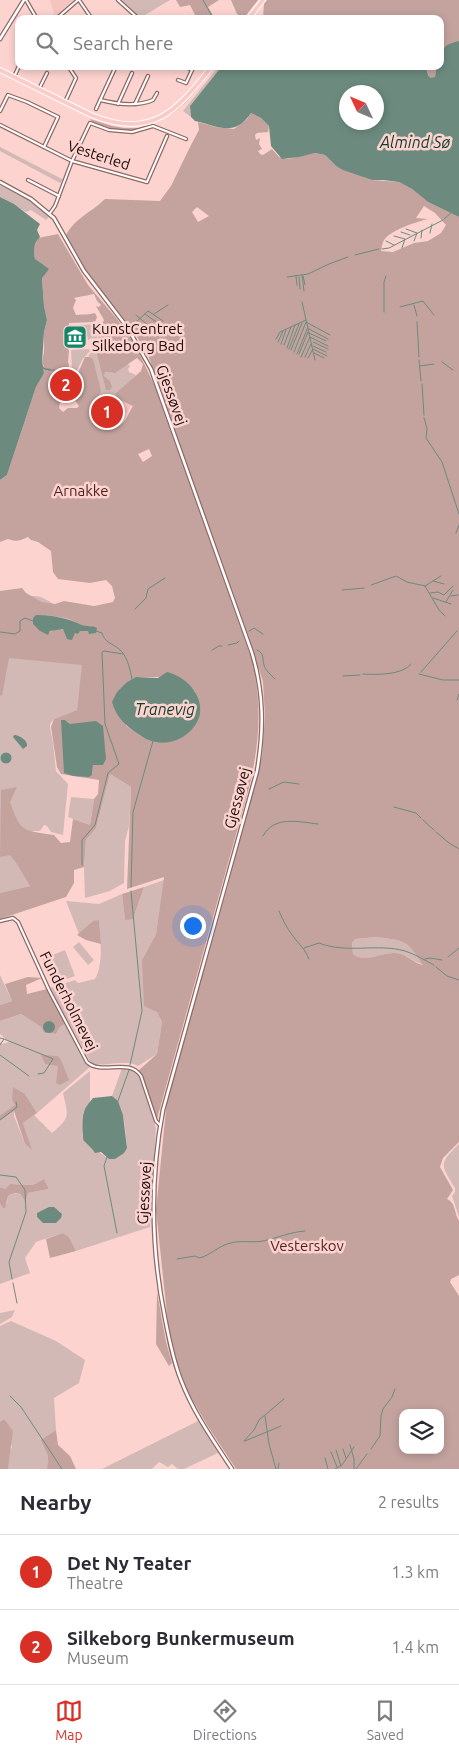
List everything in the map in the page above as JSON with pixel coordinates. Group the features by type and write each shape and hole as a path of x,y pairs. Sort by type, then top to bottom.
{"main road":[{"path":"251,15 263,0"},
{"path":"0,70 92,115 114,123 136,124 150,121 180,105 209,70"}],"street":[{"path":"0,39 24,0 34,15"},
{"path":"61,15 78,0 89,15"},
{"path":"118,0 135,15"},
{"path":"14,77 17,70"},
{"path":"65,102 76,78 71,70"},
{"path":"96,110 114,70"},
{"path":"178,80 186,83 192,70"},
{"path":"39,90 47,73"},
{"path":"118,104 132,73"},
{"path":"135,104 148,76"},
{"path":"100,100 118,104 147,103 153,100 157,93"},
{"path":"0,111 8,95 58,117 44,147"},
{"path":"50,214 59,196 72,160 90,123 110,130 132,132 153,126 186,139"},
{"name":"Vesterled","path":"0,125 72,160 147,182 167,136"},
{"path":"28,180 59,196"},
{"name":"Gjessøvej","path":"0,182 26,196 50,214 62,230 87,276 133,336 151,369 252,653 260,686 263,730 257,771 176,1059 160,1125 153,1229 158,1284 170,1344 180,1379 192,1405 232,1469"},
{"name":"Funderholmevej","path":"0,921 13,918 18,922 49,990 87,1062 95,1067 124,1066 136,1070 141,1076 156,1121 160,1125"}],"shaded area":[{"path":"50,0 74,0 57,15 54,15"},
{"path":"121,0 170,0 145,15 137,15"},
{"path":"212,70 187,101 174,113 163,119 140,126 153,122 177,109"},
{"path":"216,70 219,70 190,106 191,117 183,111"},
{"path":"94,119 124,126 105,123"},
{"path":"0,147 63,180 60,183 0,151"},
{"path":"0,183 33,202 50,216 46,220 31,210 26,212 0,197"},
{"path":"83,325 96,325 97,339 92,338 88,340 86,329 83,329"},
{"path":"98,326 102,329 108,342 107,348 99,351 106,389 105,372 115,373 127,363 130,366 129,372 136,375 116,397 119,400 114,401 113,407 105,409 104,405 98,406 100,416 94,412 94,400 96,397 90,357 88,356 99,340 102,341 98,339"},
{"path":"89,349 90,351 82,360 73,379 68,376 72,370 71,351"},
{"path":"68,378 73,381 72,392 66,402 63,394 64,389 67,388 67,381 65,380"},
{"path":"134,386 132,405 118,424 113,403 121,399"},
{"path":"156,571 172,579 192,595 196,607 154,623 145,623 137,631 138,648 143,661 147,665 153,666 185,642 198,645 212,658 214,666 209,692 212,719 206,734 187,756 175,762 167,772 165,784 169,809 178,820 178,827 172,833 162,873 132,884 132,769 119,764 105,724 97,719 92,692 81,680 77,710 54,719 50,724 56,771 68,784 63,835 51,832 44,825 40,831 26,831 17,824 20,830 57,858 49,868 52,884 29,884 30,886 0,893 0,610 33,596 47,600 57,607 71,605 95,609 124,604 133,597 146,574","holes":["36,615 60,617 84,626 97,628 95,633 89,634 88,631 80,631 78,634 75,633 72,640 67,639 63,629 50,631 48,634 40,631 33,624 33,618","167,672 180,677 196,693 199,700 200,714 194,727 183,737 163,743 150,741 127,726 118,716 112,702 117,692 127,682 136,677 158,677"]},
{"path":"110,774 131,787 129,826 125,841 124,883 110,891 85,898 84,867 86,840 96,828"},
{"path":"71,797 94,799 90,825 68,817"},
{"path":"164,880 156,934 142,960 157,1012 162,1022 157,1054 138,1066 127,1063 91,1063 50,988 75,980 78,983 95,979 100,966 101,943 99,921 93,921 79,934 66,901 99,904 122,894 125,919 133,919 144,887"},
{"path":"377,937 405,943 414,951 424,965 399,953 389,953 368,958 358,957 353,954 352,943 355,939"},
{"path":"79,942 94,960 88,965 73,947"},
{"path":"65,950 75,976 53,984 43,959"},
{"path":"0,975 12,1001 0,1005"},
{"path":"21,1014 41,1027 44,1033 56,1034 60,1027 65,1024 90,1067 37,1113 25,1094 15,1105 0,1115 0,1042 2,1044 9,1042 0,1034 0,1021"},
{"path":"122,1068 133,1070 139,1077 156,1128 150,1227 76,1251 69,1237 63,1233 36,1242 25,1258 30,1273 0,1284 0,1204 3,1208 8,1196 11,1195 21,1195 25,1201 28,1193 49,1189 44,1179 33,1185 10,1184 5,1189 0,1187 0,1121 14,1111 14,1116 25,1144 31,1149 23,1123 34,1115 52,1133 66,1116 67,1112 63,1093 90,1071 90,1102 83,1113 82,1136 93,1148 109,1159 127,1147 122,1113 117,1101 112,1096"},
{"path":"459,1144 459,1217 452,1196 455,1188 444,1165 448,1156"},
{"path":"15,1310 12,1317 0,1324 0,1313"},
{"path":"11,1321 56,1341 85,1360 79,1383 54,1398 56,1430 42,1441 48,1456 47,1469 8,1469 9,1453 12,1447 4,1419 0,1422 0,1326"},
{"path":"198,1421 218,1453 184,1469 178,1469 172,1464 168,1467 159,1462 152,1469 102,1469"}],"green space":[{"path":"176,0 219,0 208,7 213,15 195,15 190,5 180,7"},
{"path":"231,0 258,0 246,15 237,14"},
{"path":"267,0 459,0 459,41 444,48 444,15 263,15 264,3"},
{"path":"436,70 435,78 431,78 427,71"},
{"name":"Vesterskov","path":"251,113 261,118 269,126 268,132 255,135 256,140 260,138 259,144 262,149 258,151 260,154 263,155 272,149 279,157 288,159 315,153 325,155 336,166 372,180 399,182 412,189 428,202 459,217 459,1142 443,1158 440,1167 453,1190 447,1199 453,1206 459,1221 459,1275 451,1279 450,1282 459,1296 459,1469 236,1469 188,1392 177,1362 168,1324 156,1210 167,1100 228,885 262,756 265,717 263,682 148,355 134,332 89,275 66,235 74,224 105,199 160,201 171,186 199,130 198,122 234,129 247,119","holes":["424,206 435,213 446,225 441,233 428,241 414,243 393,252 381,251 382,244 387,236 411,224 428,219 416,218","197,207 209,216 198,222 192,212","377,937 405,943 423,965 399,953 389,953 368,958 358,957 353,954 352,943 355,939"]},
{"path":"90,119 124,128 144,128 131,131 111,129 98,125"},
{"name":"Arnakke","path":"58,234 88,285 117,319 135,345 154,384 252,660 255,677 258,737 250,784 157,1119 139,1070 157,1054 162,1022 157,1012 144,1006 142,960 156,934 164,877 127,889 131,787 110,774 96,828 86,840 84,867 74,870 74,883 66,897 0,919 0,893 30,886 10,855 0,857 1,790 17,787 10,802 20,825 29,831 54,835 61,843 70,842 73,819 90,825 94,799 98,794 99,780 61,774 57,767 51,727 54,719 77,710 82,665 9,658 2,696 0,695 0,591 22,588 26,593 42,602 55,604 64,601 94,606 113,602 115,598 112,586 106,580 90,583 58,579 53,572 51,551 28,537 18,541 8,539 0,542 0,480 7,475 36,387 44,372 42,363 44,332 47,320 42,277 33,250 38,238","holes":["94,294 101,305 99,307 96,306 104,320 98,326 102,328 106,338 110,341 108,347 97,354 106,390 110,390 112,387 110,381 104,376 105,372 115,373 137,358 143,364 141,371 115,394 118,399 133,406 122,424 115,428 109,429 106,421 98,423 95,421 97,415 93,408 94,402 101,391 93,359 90,357 85,357 75,380 72,396 79,406 77,408 68,408 63,412 59,408 62,400 61,384 67,374 69,365 69,351 66,344 69,323 95,322 97,317 95,313 76,315 73,308 76,300 74,298","149,449 152,456 143,462 138,454","47,615 67,618 84,626 92,626 88,631 75,633 57,629 48,634 41,631 34,624","136,677 158,677 195,691 200,712 156,742 142,737 126,726 127,682","65,720 70,724 93,765 92,775"]},
{"path":"144,887 133,919 125,920 122,894"},
{"path":"99,920 101,944 86,940 77,935 93,921"},
{"path":"28,977 42,978 26,985 27,994 47,989 65,1024 60,1027 56,1034 44,1033 41,1027 21,1014 0,1021 0,1005 12,1001 5,984"},
{"path":"41,1055 58,1056 69,1080 60,1085 56,1083 58,1066 45,1064"},
{"path":"13,1087 25,1094 37,1113 23,1123 32,1150 25,1144 14,1111 0,1121 0,1115 15,1105 12,1099"},
{"path":"44,1179 49,1189 28,1193 25,1203 23,1197 16,1193 8,1196 5,1208 0,1204 0,1187 5,1189 10,1184 33,1185"},
{"path":"63,1233 69,1237 76,1251 50,1258 46,1239"},
{"path":"157,1292 166,1342 172,1363 169,1366 156,1344"},
{"path":"4,1419 13,1431 8,1469 0,1469 0,1422"},
{"path":"56,1430 58,1445 70,1456 76,1469 47,1469 48,1456 41,1440"}],"water":[{"name":"Almind Sø","path":"459,41 459,217 428,202 412,189 399,182 372,180 343,170 325,155 315,153 282,159 271,146 269,126 261,118 251,113 245,121 232,128 195,121 191,117 190,106 219,70 427,70 431,78 435,77 436,70 444,70 444,48"},
{"path":"0,197 14,204 40,224 37,230 40,237 34,247 35,259 49,269 42,278 47,320 44,332 42,363 44,368 51,369 50,371 43,369 44,373 36,387 7,475 0,480"},
{"path":"36,615 60,617 84,626 95,627 97,628 96,633 89,634 88,631 80,631 78,634 75,633 72,640 67,639 63,629 50,631 48,635 40,631 33,624 33,618"},
{"name":"Tranevig","path":"167,672 180,677 196,693 199,700 200,714 194,727 183,737 163,743 150,741 135,732 120,719 112,702 117,692 127,682 136,677 158,678"},
{"path":"61,720 65,720 70,724 96,721 103,726 106,759 103,765 93,765 92,775 89,777 73,776 64,773"},
{"path":"14,735 23,739 27,746 23,749 13,737"},
{"path":"6,752 12,758 6,764 0,758"},
{"path":"49,1021 55,1027 49,1033 43,1027"},
{"path":"112,1096 118,1101 123,1115 127,1148 124,1153 115,1159 109,1159 101,1152 95,1153 84,1141 83,1114 86,1106 93,1098"},
{"path":"49,1207 54,1207 62,1214 56,1223 43,1223 37,1217 37,1213"}],"waterway":[{"path":"203,0 211,15"},
{"path":"444,219 452,212"},
{"path":"382,249 389,248 443,220"},
{"path":"430,233 432,224"},
{"path":"406,229 417,233 414,241"},
{"path":"421,238 422,230"},
{"path":"401,232 410,235"},
{"path":"394,236 405,239 402,248"},
{"path":"386,241 394,245"},
{"path":"355,255 379,249"},
{"path":"287,277 308,274 348,257"},
{"path":"302,275 304,291"},
{"path":"296,276 297,285"},
{"path":"303,276 305,285"},
{"path":"384,312 384,282 386,276"},
{"path":"299,277 300,289"},
{"path":"400,307 423,301 434,315"},
{"path":"302,302 315,360"},
{"path":"154,314 168,305"},
{"path":"414,305 417,316"},
{"path":"135,323 148,311 163,321"},
{"path":"145,314 165,328"},
{"path":"136,315 156,332"},
{"path":"276,339 280,332 306,320"},
{"path":"137,322 151,334 164,330"},
{"path":"294,352 306,322 330,335"},
{"path":"417,322 419,357"},
{"path":"291,350 302,323"},
{"path":"289,349 299,324"},
{"path":"287,348 295,325"},
{"path":"284,345 291,327"},
{"path":"297,354 308,327"},
{"path":"309,329 328,339"},
{"path":"281,344 286,330"},
{"path":"278,342 283,331"},
{"path":"299,354 308,332"},
{"path":"309,333 326,341"},
{"path":"301,357 310,337 328,346"},
{"path":"313,342 328,349"},
{"path":"305,357 311,344"},
{"path":"313,346 326,352"},
{"path":"308,358 313,349 327,356"},
{"path":"314,353 324,358"},
{"path":"419,360 421,381"},
{"path":"442,362 453,370"},
{"path":"420,366 434,364"},
{"path":"422,384 424,415"},
{"path":"424,418 427,428 426,438 442,462 459,514"},
{"path":"456,533 459,525"},
{"path":"371,585 396,576 407,582 425,586 439,610 445,616"},
{"path":"433,581 441,576"},
{"path":"135,609 146,598 148,589 165,578"},
{"path":"425,586 433,581 444,584"},
{"path":"430,593 438,592 444,595 453,586"},
{"path":"342,590 364,588"},
{"path":"446,602 453,590"},
{"path":"451,596 458,595"},
{"path":"433,598 451,604"},
{"path":"0,632 15,634 20,631 20,621 25,618 33,621"},
{"path":"249,631 254,628 263,634"},
{"path":"96,631 102,633 107,641 122,652 128,662 132,679"},
{"path":"421,672 457,631"},
{"path":"228,645 239,641"},
{"path":"212,650 222,646"},
{"path":"257,650 262,655 266,669 275,679"},
{"path":"82,865 82,840 95,825 108,773 119,764 105,724 102,652 123,654"},
{"path":"363,674 396,672 407,668 411,664"},
{"path":"419,674 443,680 459,680"},
{"path":"343,676 360,675"},
{"path":"457,700 459,694"},
{"path":"131,887 133,812 153,741"},
{"path":"269,789 284,782 299,784"},
{"path":"394,807 416,813 421,818"},
{"path":"423,820 434,830"},
{"path":"263,836 268,829 280,822 295,821 318,824"},
{"path":"436,832 459,849"},
{"path":"130,1065 142,1011 131,891"},
{"path":"279,911 289,930 304,949 309,959"},
{"path":"304,948 319,943 340,948 394,949 409,952 434,965"},
{"path":"448,957 459,948"},
{"path":"425,959 442,960"},
{"path":"436,967 447,976 459,980"},
{"path":"0,1038 4,1039 0,1045"},
{"path":"4,1039 53,1059 44,1073 38,1074"},
{"path":"0,1055 29,1076"},
{"path":"118,1101 129,1070"},
{"path":"0,1120 17,1107 16,1102"},
{"path":"107,1157 104,1166 117,1233"},
{"path":"0,1175 16,1177 25,1190 26,1212 9,1262 12,1279"},
{"path":"177,1259 195,1256 203,1257 222,1246 235,1242 263,1241 305,1231"},
{"path":"13,1283 17,1303"},
{"path":"371,1449 380,1436 383,1409 392,1397 395,1389"},
{"path":"10,1396 21,1407 62,1469"},
{"path":"244,1441 254,1430 259,1420 284,1399"},
{"path":"265,1416 269,1444 276,1469"},
{"path":"245,1441 281,1426"},
{"path":"350,1445 354,1459 354,1469"},
{"path":"335,1469 342,1465 354,1447"},
{"path":"343,1449 346,1458"},
{"path":"336,1450 341,1466"},
{"path":"331,1452 337,1467"},
{"path":"356,1469 367,1454"},
{"path":"325,1458 328,1469"},
{"path":"278,1469 279,1463"}],"place":[{"name":"KunstCentret Silkeborg Bad","path":"75,337"},
{"name":"Silkeborg Bunkermuseum","path":"66,385"},
{"name":"Det Ny Teater","path":"107,412"}]}
